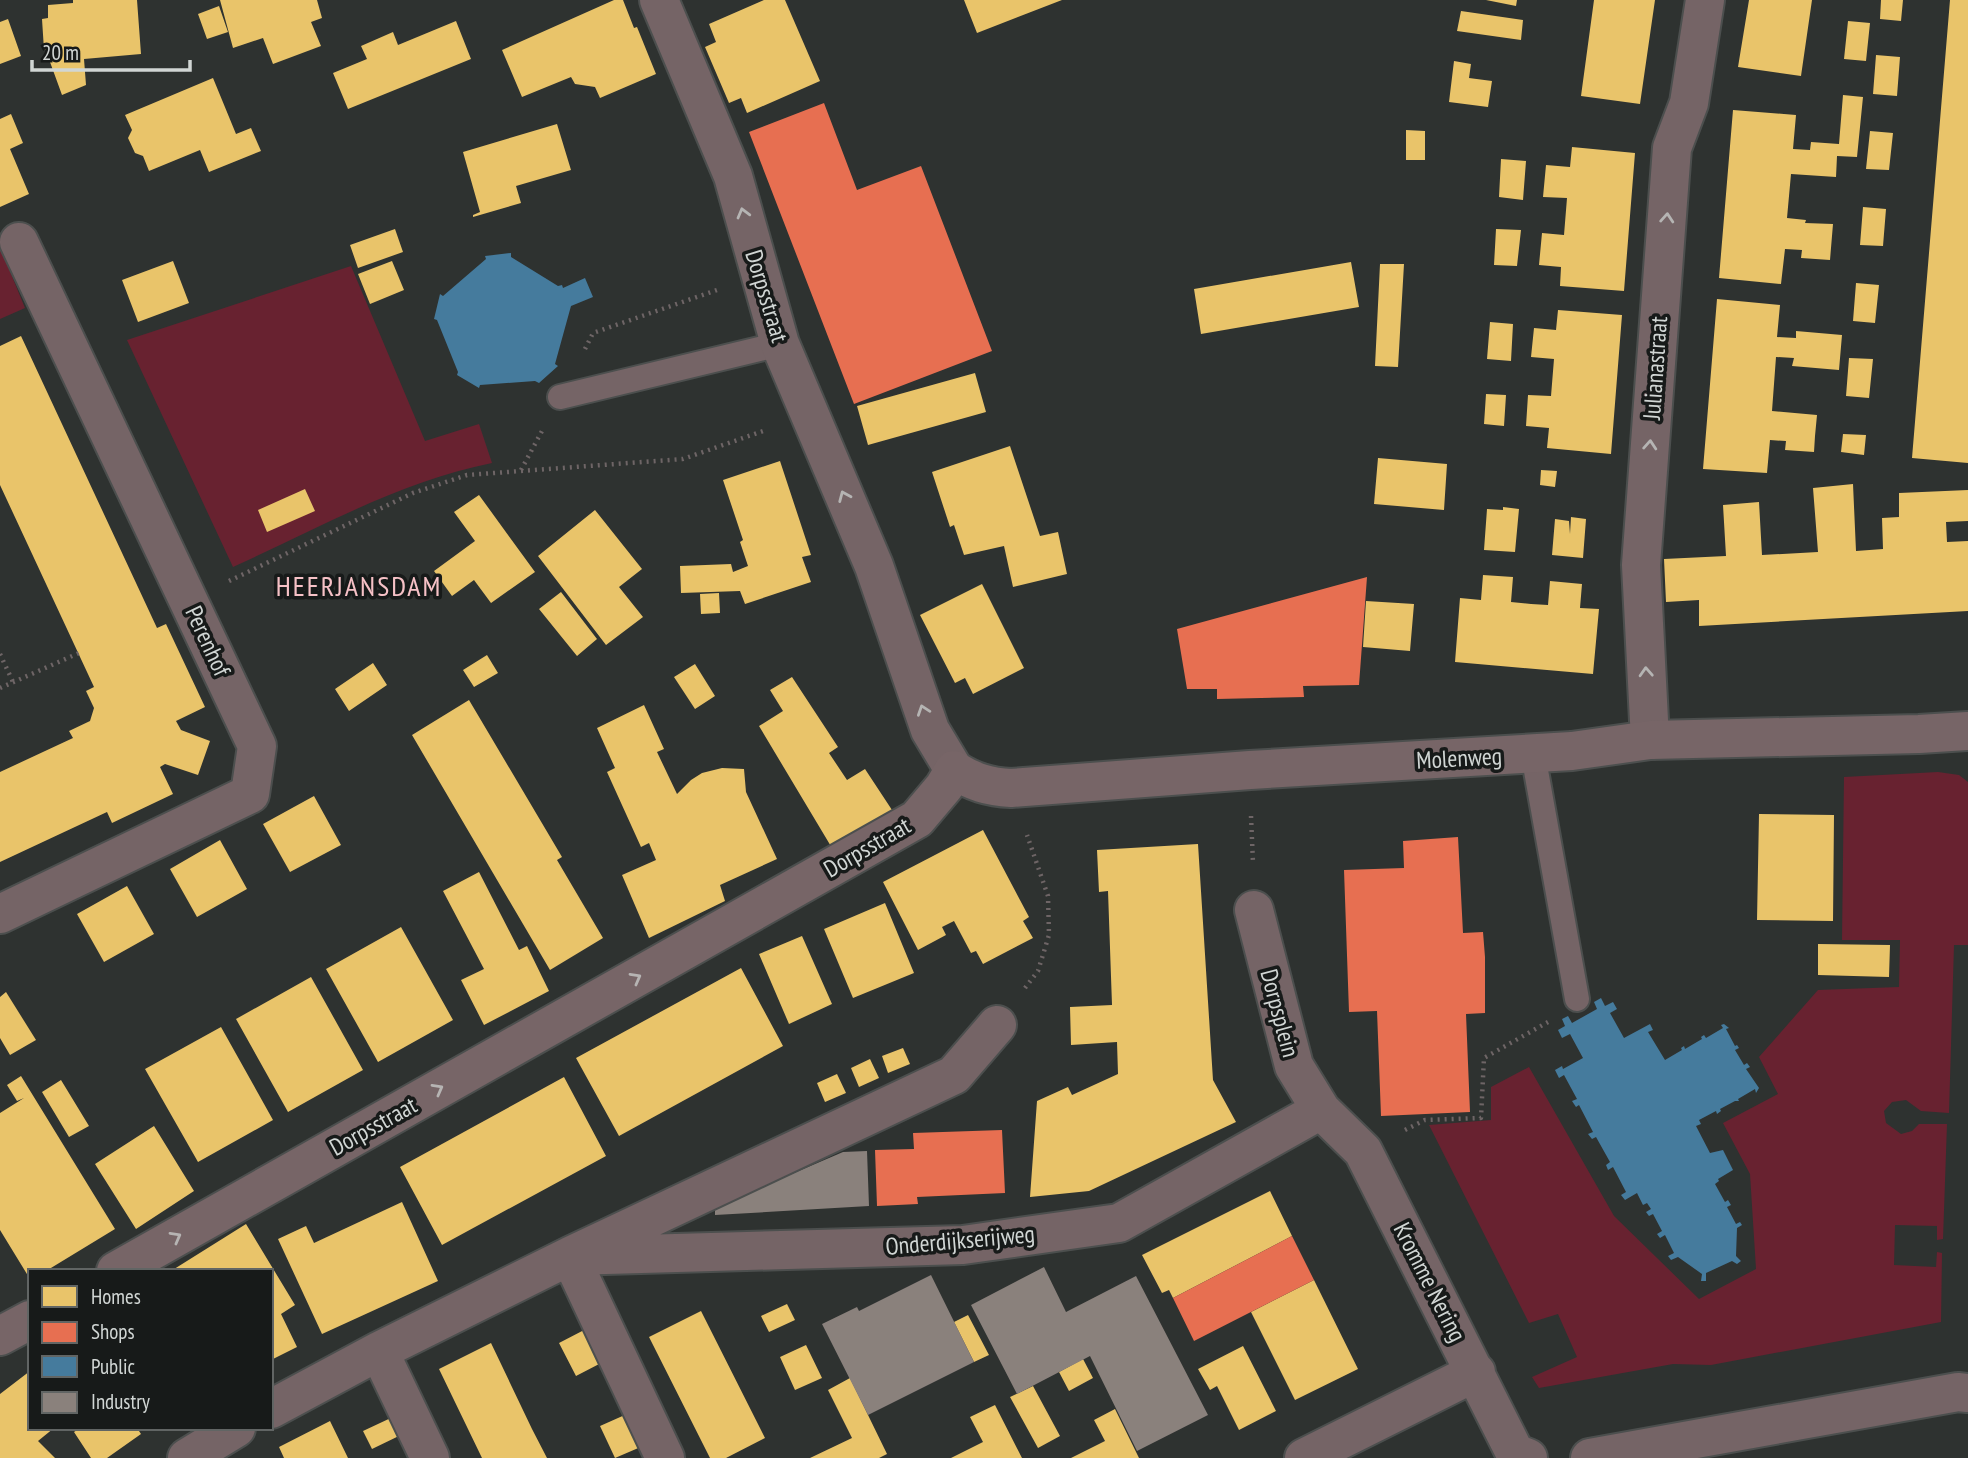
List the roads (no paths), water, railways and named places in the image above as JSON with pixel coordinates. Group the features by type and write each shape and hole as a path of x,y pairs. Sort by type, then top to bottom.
{"main road":[{"name":"Molenweg","path":"954,770 969,780 988,786 1011,788 1250,770 1533,754 1650,740 1968,731"},
{"name":"Dorpsstraat","path":"120,1269 917,819 944,787 954,770"},
{"path":"0,1336 28,1321"}],"street":[{"name":"Dorpsstraat","path":"659,0 733,176 780,344 874,566 930,730 954,770"},
{"name":"Julianastraat","path":"1650,740 1641,565 1643,537 1672,148 1689,103 1705,0"},
{"name":"Perenhof","path":"0,914 250,794 257,746 19,242"},
{"name":"Dorpsplein","path":"1254,910 1294,1066 1321,1110"},
{"name":"Onderdijkserijweg","path":"273,1408 379,1351 570,1256 954,1075 997,1025"},
{"name":"Kromme Nering","path":"1321,1110 1363,1151 1515,1453 1528,1458"},
{"name":"Onderdijkserijweg","path":"570,1256 963,1245 1119,1223 1321,1110"},
{"path":"570,1256 665,1458"},
{"path":"379,1351 430,1458"},
{"path":"1304,1458 1476,1372"},
{"path":"1590,1458 1958,1392 1968,1393"}],"lane":[{"path":"560,397 780,344"},
{"path":"1533,754 1577,999"}],"district":[{"name":"HEERJANSDAM","path":"359,585"}]}
